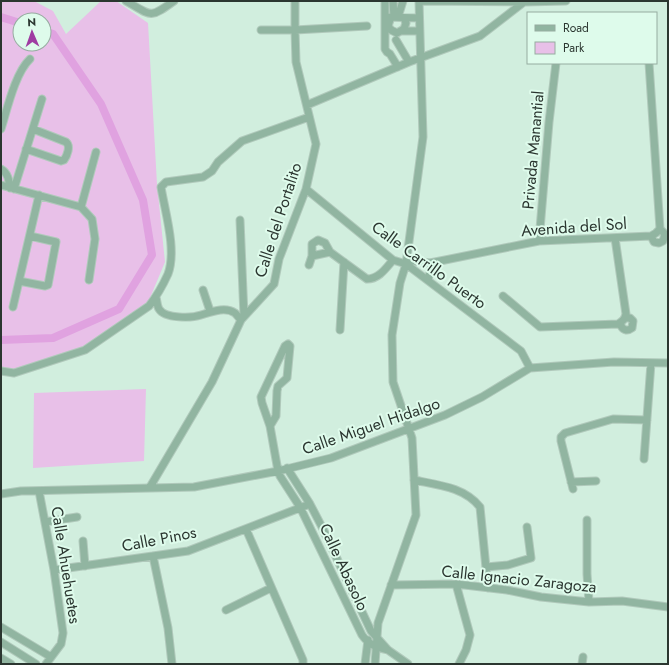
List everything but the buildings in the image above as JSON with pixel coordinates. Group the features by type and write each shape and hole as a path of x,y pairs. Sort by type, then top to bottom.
{"street":[{"path":"126,1 151,14 157,14 174,1"},
{"name":"Calle del Portalito","path":"150,488 212,382 242,318 274,284 279,259 306,189 316,144 296,62 295,1"},
{"path":"385,1 394,17 405,20 405,26 398,35 390,54"},
{"path":"393,1 394,17 386,49 398,68"},
{"path":"403,1 388,26 398,35 409,62"},
{"path":"375,664 378,623 416,515 412,438 393,382 392,335 400,283 406,262 423,137 419,1 566,1"},
{"path":"307,105 398,68 409,62 480,36 529,2"},
{"path":"394,17 419,18"},
{"path":"261,30 295,30 367,26"},
{"path":"398,35 419,31"},
{"path":"1,129 13,91 24,65 30,59"},
{"name":"Privada Manantial","path":"539,240 549,122 556,64"},
{"name":"Avenida del Sol","path":"406,262 430,263 539,240 615,238 656,233 649,64"},
{"path":"12,188 42,99"},
{"path":"1,371 14,373 85,350 149,306 156,297 168,274 170,264 171,244 161,188 163,184 166,182 203,177 212,171 218,162 242,141 310,117"},
{"path":"26,149 61,161 66,158 69,147 66,142 33,129"},
{"path":"81,207 96,152"},
{"path":"1,169 8,177 12,188"},
{"path":"1,185 81,207 92,219 95,239 89,280"},
{"name":"Calle Carrillo Puerto","path":"306,189 393,260 406,262 521,351 530,368"},
{"path":"13,307 39,195"},
{"path":"240,220 242,318"},
{"path":"19,281 45,286 48,285 56,242 30,236"},
{"path":"502,296 540,327 618,324 623,320 626,314 615,238"},
{"path":"309,265 312,256 312,244 318,240 325,243 330,252 367,279 376,278 393,260"},
{"path":"312,256 330,252"},
{"path":"340,330 344,262"},
{"path":"428,280 431,269 430,263"},
{"path":"203,290 210,311"},
{"path":"156,297 159,309 165,315 172,317 200,316 210,311 227,310 242,318"},
{"name":"Calle Abasolo","path":"270,426 276,416 278,386 287,378 290,346 288,344 284,346 261,397 270,426 278,471 300,507 355,623 367,642 376,647 388,650"},
{"name":"Calle Miguel Hidalgo","path":"1,494 21,491 194,487 278,471 331,458 445,415 476,400 530,368 614,362 668,364"},
{"path":"644,459 651,363"},
{"path":"596,481 572,486 561,437 565,434 613,419 647,420"},
{"name":"Calle Abasolo","path":"287,468 310,504 323,528 371,631 388,650 408,664"},
{"path":"285,484 294,478"},
{"path":"414,480 444,486 464,493 475,500 480,507 488,588"},
{"name":"Calle Ahuehuetes","path":"39,491 54,570 63,633 60,644 46,664"},
{"name":"Calle Pinos","path":"54,570 188,551 310,504"},
{"path":"45,522 78,517"},
{"path":"587,520 587,574 589,602"},
{"path":"486,567 508,565 531,558 527,527"},
{"path":"313,533 323,528"},
{"path":"246,529 303,660 303,664"},
{"path":"83,541 85,566"},
{"path":"153,556 168,628 172,664"},
{"path":"456,584 470,635 466,650 459,664"},
{"name":"Calle Ignacio Zaragoza","path":"391,585 456,584 507,590 541,598 589,602 622,601 668,607"},
{"path":"226,610 271,588"},
{"path":"355,623 366,621"},
{"path":"365,664 367,642 371,631 378,623"},
{"path":"1,627 51,657"},
{"path":"9,647 14,636"},
{"path":"1,642 32,663"},
{"path":"1,658 11,664"}],"green space":[{"path":"1,1 34,1 53,11 66,34 101,1 116,1 148,23 157,184 165,262 147,305 85,347 14,370 1,367"},
{"path":"146,389 144,461 33,468 34,393"}],"waterway":[{"path":"1,17 12,20"},
{"path":"1,340 53,338 119,309 152,255 143,200 101,104 52,34"}]}
